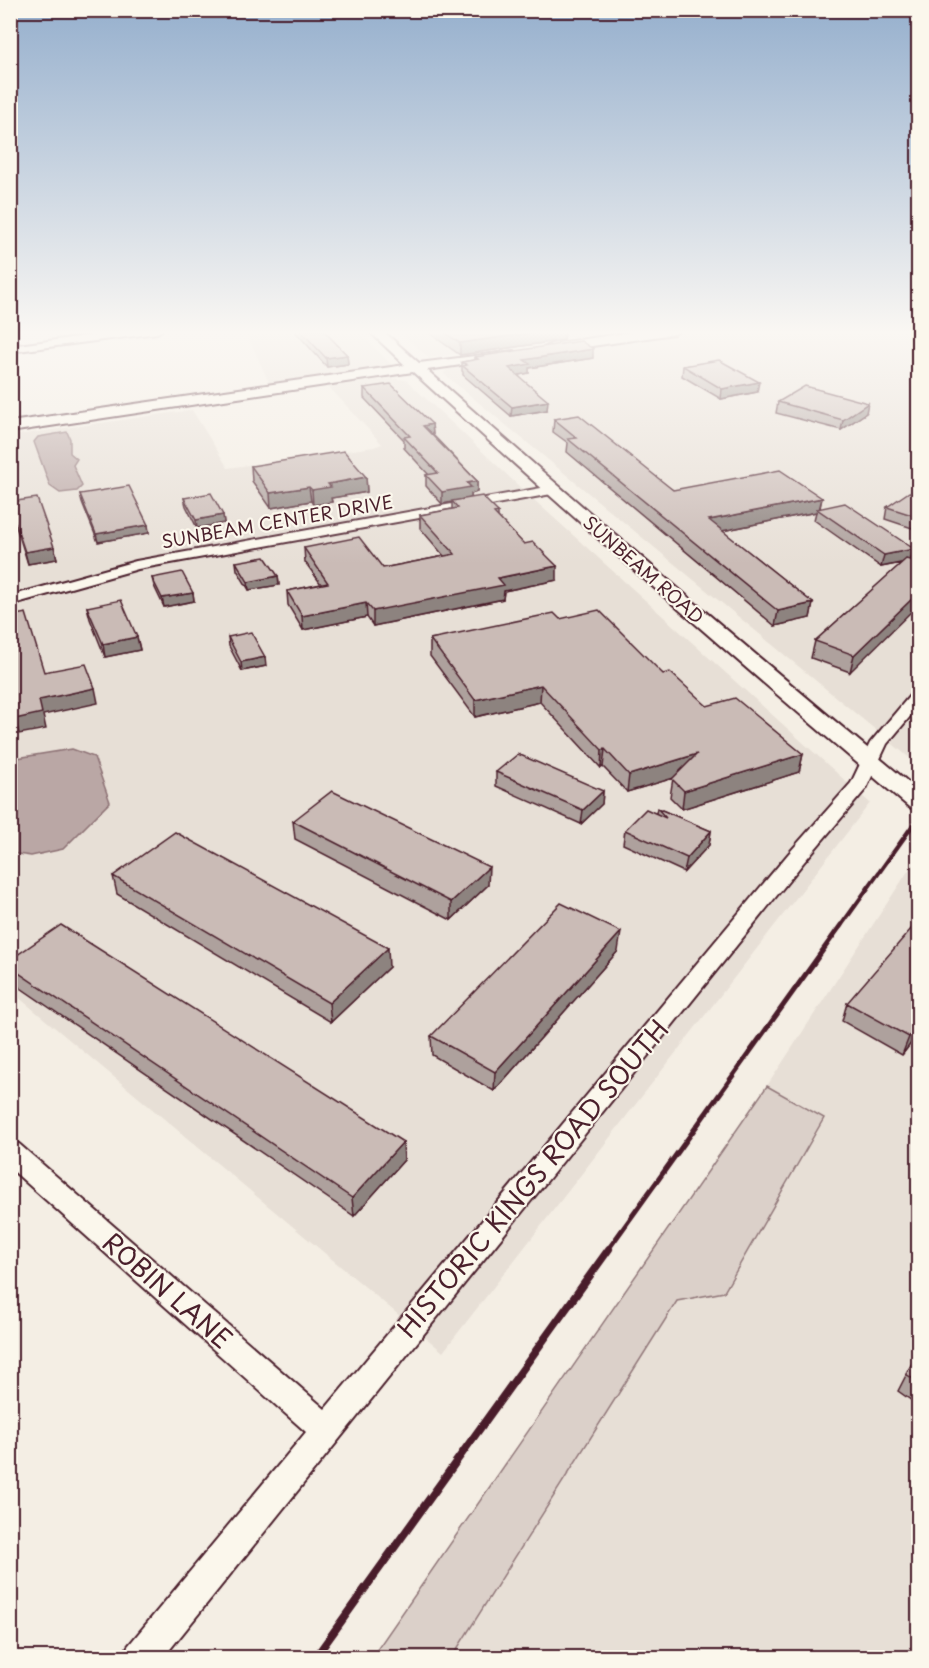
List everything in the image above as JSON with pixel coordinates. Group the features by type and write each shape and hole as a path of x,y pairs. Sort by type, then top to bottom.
{"street":[{"path":"10,427 142,408"},
{"name":"SUNBEAM ROAD","path":"460,408 552,490 918,802"},
{"name":"SUNBEAM CENTER DRIVE","path":"10,601 136,565 552,490"},
{"name":"HISTORIC KINGS ROAD SOUTH","path":"140,1658 325,1429 796,858 859,786 879,743 918,697"},
{"name":"ROBIN LANE","path":"10,1152 325,1429"}],"shaded area":[{"path":"348,408 436,408 523,490 870,803 443,1352 11,991 10,436 192,410 228,468 382,444"},
{"path":"485,408 918,408 917,764"},
{"path":"67,432 70,439 70,453 77,459 73,465 82,486 77,491 60,493 50,486 34,442 38,437"},
{"path":"72,749 94,757 110,802 63,849 31,856 11,853 11,759"},
{"path":"918,856 918,1657 452,1658 677,1301 824,1118 767,1086"},
{"path":"767,1086 824,1118 724,1292 677,1301 452,1657 372,1657"}],"building":[{"path":"383,408 415,408 432,424 423,426 477,481 467,483 471,487 442,492 426,475 438,473 404,437 410,436"},
{"path":"799,408 861,408 843,420"},
{"path":"579,415 673,490 780,470 822,498 709,520 813,603 778,611 568,439 577,438 554,419"},
{"path":"344,451 366,477 328,484 331,487 312,490 309,487 270,493 251,466"},
{"path":"129,486 148,525 96,534 80,494"},
{"path":"909,492 918,495 918,517 887,507"},
{"path":"211,493 223,515 196,520 184,498"},
{"path":"482,496 498,512 494,513 524,544 533,542 557,566 498,578 504,585 373,611 366,603 302,616 287,591 328,583 304,548 359,537 383,568 455,554 420,515 458,508 452,501"},
{"path":"37,498 54,547 25,552 10,502"},
{"path":"845,503 914,549 884,555 817,509"},
{"path":"265,557 278,576 248,582 236,562"},
{"path":"906,559 918,562 918,593 854,655 815,641"},
{"path":"182,572 193,593 162,598 152,578"},
{"path":"121,600 137,637 103,644 87,607"},
{"path":"599,610 663,674 670,672 707,706 735,698 803,754 684,791 672,779 697,754 629,775 605,749 602,750 541,685 475,700 430,639 554,613 560,619"},
{"path":"26,613 44,672 86,664 95,688 39,700 42,713 15,719 12,706 10,706 10,616"},
{"path":"251,632 265,657 241,662 228,637"},
{"path":"518,754 603,791 583,810 496,772"},
{"path":"332,791 489,867 451,902 293,821"},
{"path":"657,808 711,831 687,858 625,830 646,809 666,818"},
{"path":"175,832 388,948 329,1003 113,876"},
{"path":"561,903 621,932 495,1072 431,1036"},
{"path":"918,921 918,1024 909,1037 847,1003"},
{"path":"61,925 403,1142 352,1198 10,967 10,960"},
{"path":"918,1352 918,1382 906,1374"}],"railway":[{"path":"840,927 918,818"},
{"path":"607,1251 841,925"},
{"path":"315,1658 609,1249"}]}
